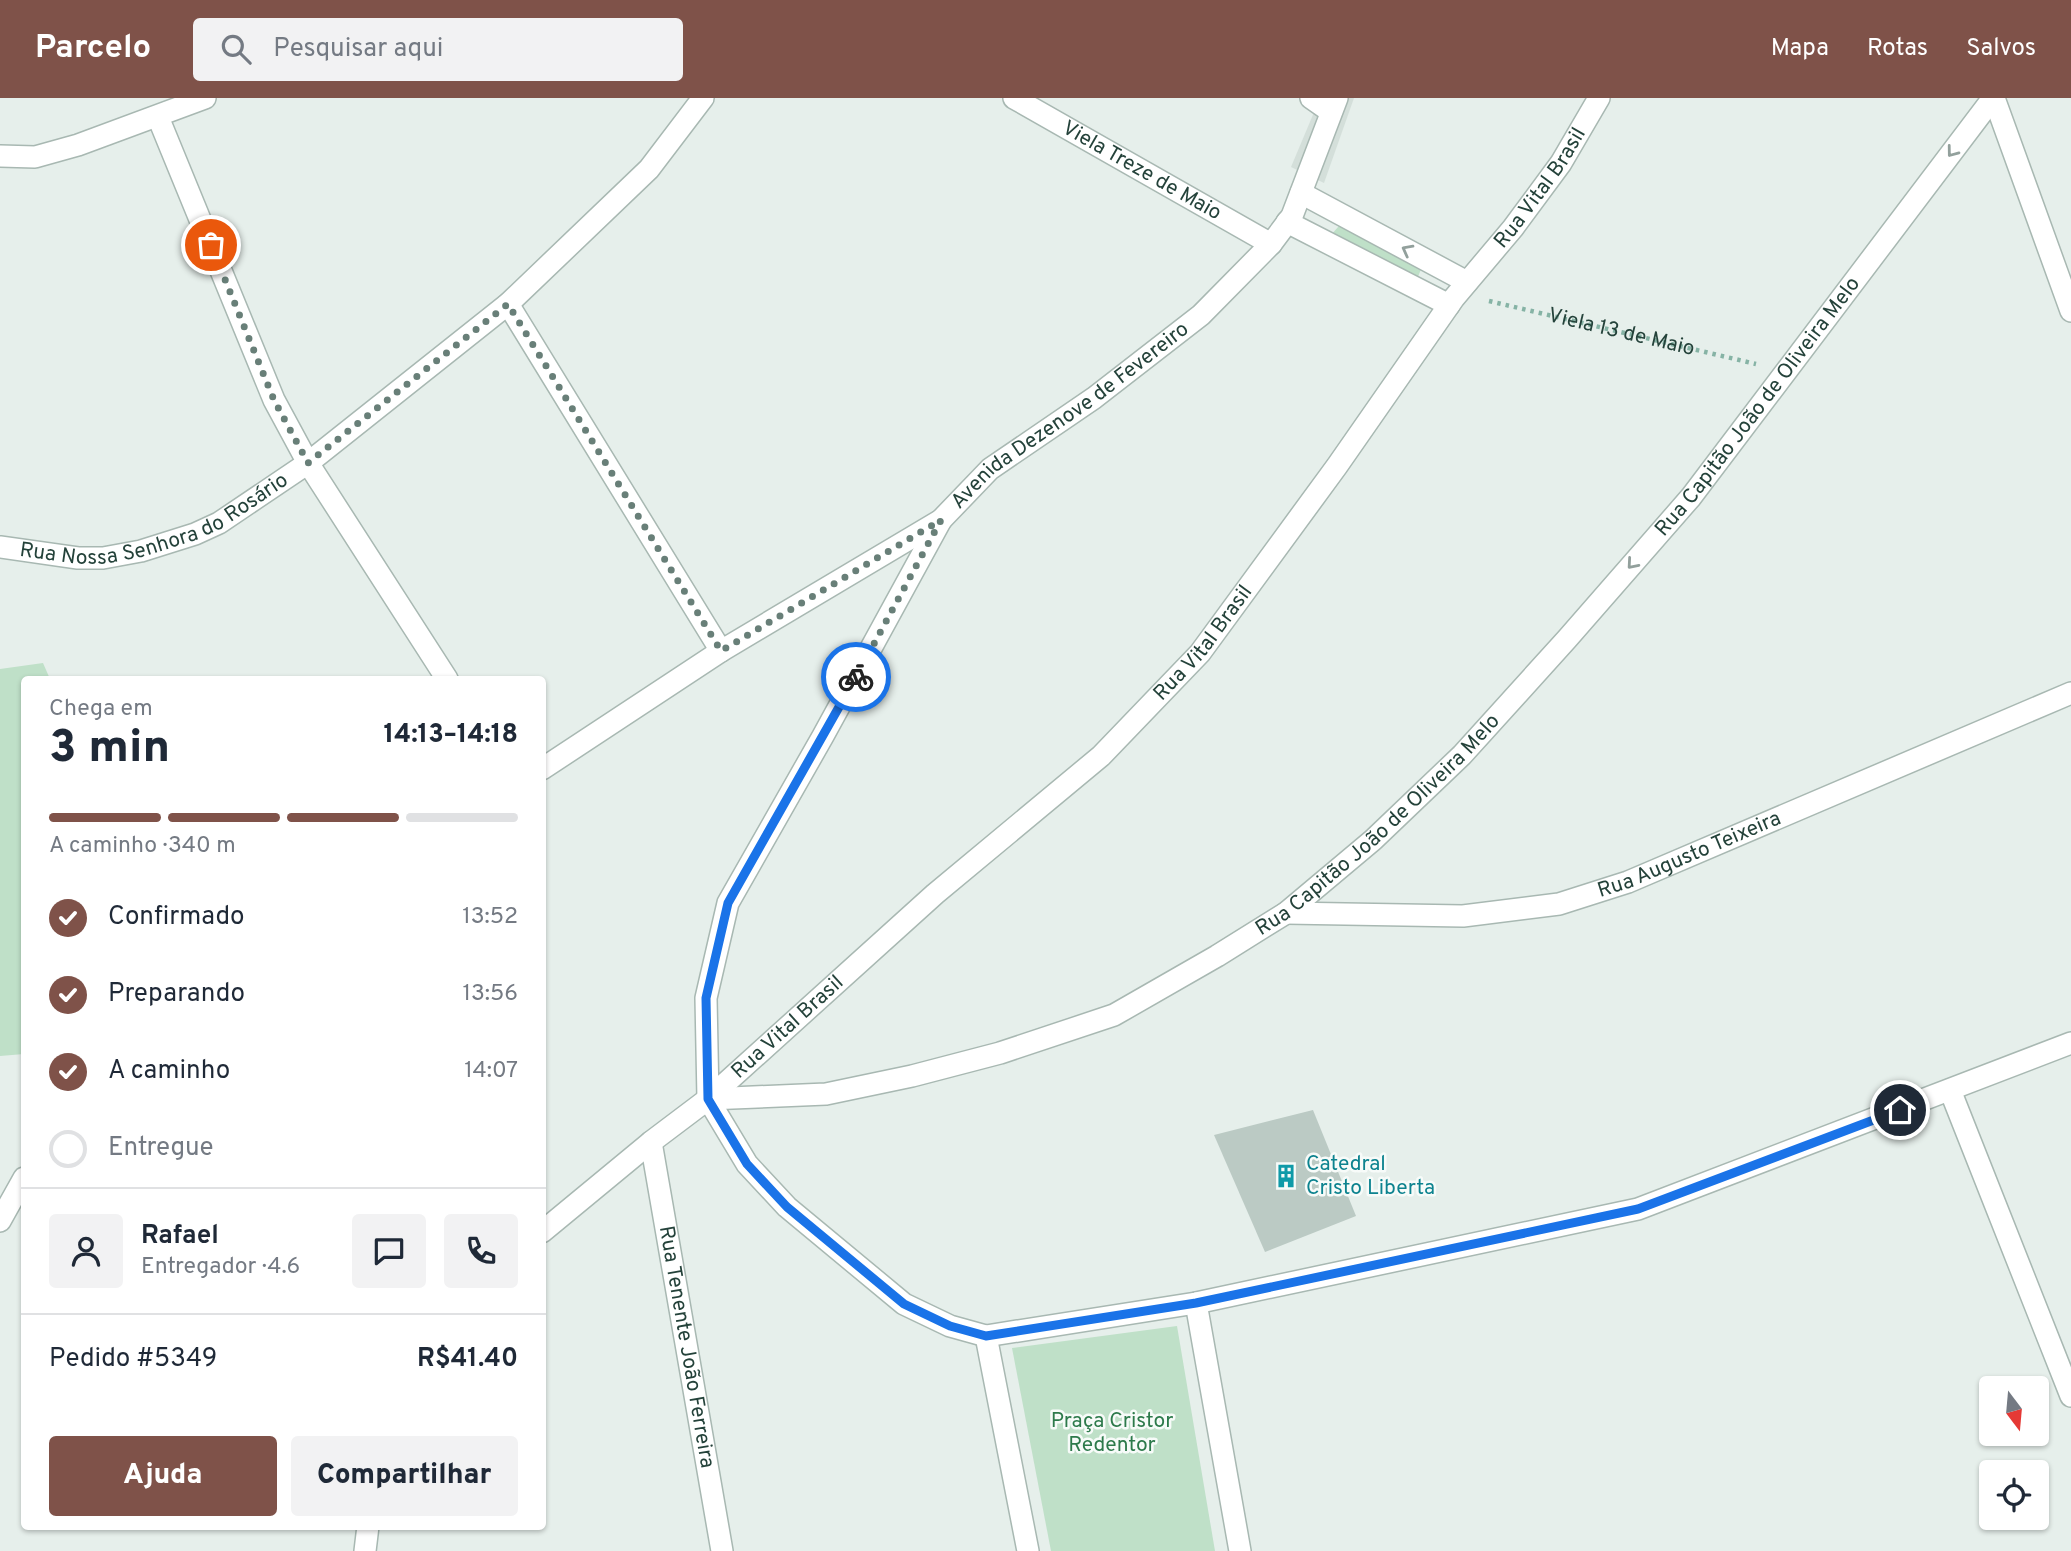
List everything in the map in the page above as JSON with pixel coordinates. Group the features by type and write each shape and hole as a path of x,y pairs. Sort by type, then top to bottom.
{"street":[{"path":"0,156 35,157 78,145 205,98"},
{"name":"Rua Nossa Senhora do Rosário","path":"0,547 78,558 103,558 141,551 195,534 219,523 308,463 508,304 649,169 703,98"},
{"name":"Viela Treze de Maio","path":"1014,98 1271,244"},
{"path":"1311,98 1334,105"},
{"name":"Rua Vital Brasil","path":"708,1099 935,894 1101,756 1200,653 1337,466 1458,294 1513,228 1561,163 1599,98"},
{"path":"1994,98 2071,311"},
{"name":"Rua Capitão João de Oliveira Melo","path":"708,1099 826,1094 912,1076 1000,1053 1114,1015 1286,913 1373,840 1462,755 1567,639 1691,496 1994,98"},
{"name":"Avenida Dezenove de Fevereiro","path":"546,766 721,651 941,520 990,469 1094,398 1201,315 1271,244 1287,222 1334,105"},
{"path":"158,117 274,400 308,463 445,676"},
{"path":"1301,192 1458,294"},
{"path":"1287,222 1458,294"},
{"path":"508,304 721,651"},
{"path":"941,520 728,903 706,998 708,1099 747,1164 787,1207 904,1304 950,1326 986,1336 1196,1303 1638,1209 2071,1043"},
{"name":"Rua Augusto Teixeira","path":"1286,913 1463,916 1559,904 1628,882 2071,693"},
{"path":"1950,1090 2071,1395"},
{"path":"546,1229 708,1099"},
{"name":"Rua Tenente João Ferreira","path":"651,1142 722,1551"},
{"path":"0,1221 21,1183"},
{"path":"1196,1303 1240,1551"},
{"path":"986,1336 1028,1551"},
{"path":"365,1551 368,1530"}],"path":[{"name":"Viela 13 de Maio","path":"1458,294 1785,371"}],"shaded area":[{"path":"1320,98 1354,98 1324,183 1291,167"}],"green space":[{"path":"1339,226 1422,267 1417,279 1330,236"},
{"path":"43,663 49,676 21,676 21,1054 0,1056 0,669"},
{"name":"Praça Cristor Redentor","path":"1177,1326 1215,1551 1051,1551 1012,1348"}],"building":[{"name":"Catedral Cristo Liberta","path":"1313,1110 1356,1216 1265,1252 1214,1135"}],"way so far":[{"path":"211,245 274,400 308,463 508,304 721,651 941,520 856,677"}],"place":[{"name":"Catedral Cristo Liberta","path":"1286,1176"}],"route":[{"path":"856,677 728,903 706,998 708,1099 747,1164 787,1207 904,1304 950,1326 986,1336 1196,1303 1638,1209 1900,1110"}]}
